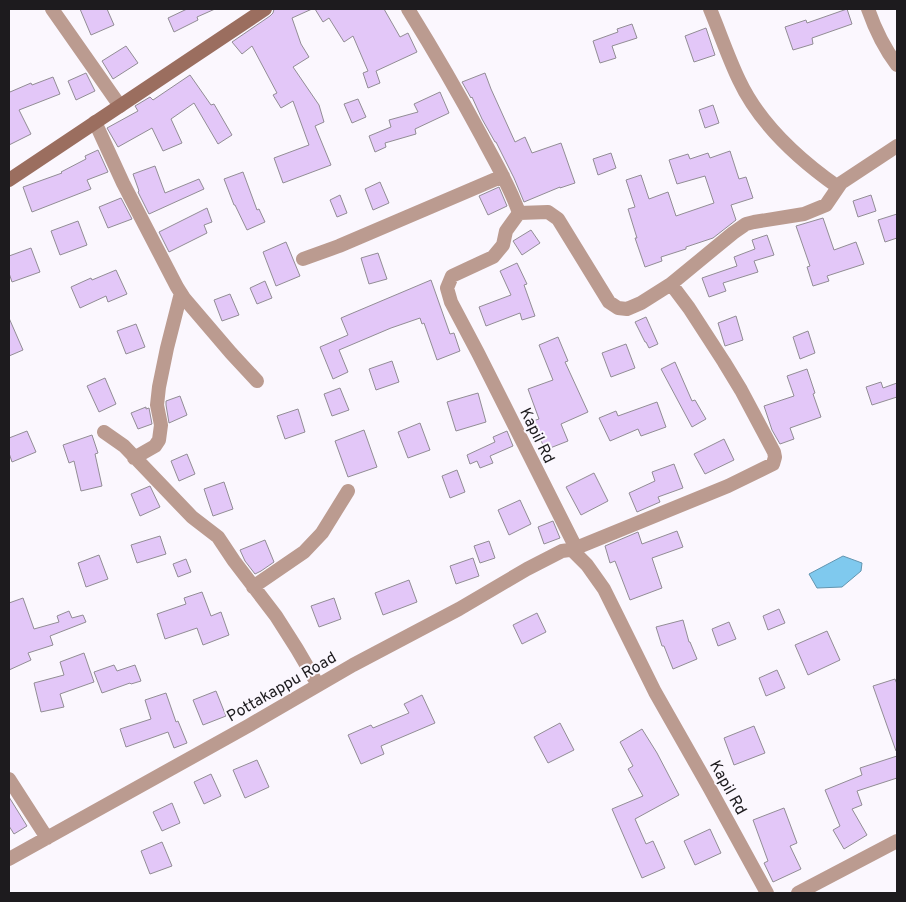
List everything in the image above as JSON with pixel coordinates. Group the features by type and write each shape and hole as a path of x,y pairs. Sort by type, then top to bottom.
{"main road":[{"path":"9,180 265,9"}],"street":[{"path":"52,9 120,106"},
{"path":"408,9 433,49 503,176 519,213 548,212 558,219 609,302 618,308 627,309 641,303 672,284 746,224 804,214 826,205 841,183 897,146"},
{"path":"710,9 740,82 777,137 813,170 838,187"},
{"path":"868,9 874,26 897,65"},
{"path":"95,122 170,275 181,293 257,381"},
{"path":"303,259 339,246 503,176"},
{"name":"Kapil Rd","path":"519,213 506,231 503,245 493,257 452,276 447,288 451,302 478,353 574,550 604,589 655,692 767,893"},
{"name":"Pottakappu Road","path":"9,859 248,726 353,665 459,609 527,569 562,552 574,550 728,486 773,464 774,452 741,390 694,315 672,284"},
{"path":"134,458 155,446 159,440 161,425 157,405 159,387 181,293"},
{"path":"104,432 124,446 192,517 218,537 276,616 318,686"},
{"path":"253,587 304,552 322,532 348,491"},
{"path":"9,779 46,838"},
{"path":"798,893 897,841"}],"water":[{"path":"843,556 862,563 861,571 842,587 817,588 809,574"}],"building":[{"path":"80,9 107,9 114,25 91,35"},
{"path":"187,9 215,9 197,17 198,20 174,32 168,18"},
{"path":"274,9 312,9 292,18 301,44 309,57 293,67 319,105 324,122 315,126 331,165 283,183 274,158 309,145 293,101 281,108 273,95 277,93 252,46 242,54 232,42 270,16"},
{"path":"315,9 384,9 400,37 408,33 417,52 376,71 380,83 368,88 363,73 368,71 353,36 344,42 329,18 323,22"},
{"path":"847,9 852,24 812,38 813,44 793,50 785,27 806,20 807,23"},
{"path":"632,24 637,38 612,46 616,58 600,63 593,41 618,32 617,29"},
{"path":"706,28 715,55 694,62 685,36"},
{"path":"126,46 138,63 113,79 102,61"},
{"path":"86,73 95,91 76,100 68,81"},
{"path":"485,73 515,142 525,137 532,153 561,143 575,183 524,202 496,142 462,82"},
{"path":"190,75 211,105 214,104 232,135 218,144 194,103 171,119 182,143 163,151 152,128 118,147 107,128 138,111 135,106 150,97 153,100"},
{"path":"53,77 60,94 19,110 31,134 9,145 9,90 10,92 31,83 32,85"},
{"path":"440,92 449,113 415,129 416,134 385,143 386,147 375,152 369,136 391,127 389,120 418,112 414,104"},
{"path":"358,99 366,117 352,123 344,104"},
{"path":"713,105 719,123 705,128 699,110"},
{"path":"98,150 108,172 87,180 91,189 32,212 23,187 62,173 86,159 85,156"},
{"path":"730,151 739,179 746,177 753,198 731,205 736,220 713,238 661,257 662,261 645,267 628,209 635,207 626,180 641,175 649,199 668,192 676,216 714,203 705,176 677,184 669,160 688,154 690,159 708,153 710,158"},
{"path":"611,153 616,168 598,175 593,159"},
{"path":"155,166 165,193 199,179 204,189 149,214 138,192 133,174"},
{"path":"243,172 257,210 259,209 265,222 247,230 234,205 224,179"},
{"path":"380,182 389,203 373,210 365,189"},
{"path":"499,187 507,206 488,215 479,196"},
{"path":"340,195 347,213 337,217 330,200"},
{"path":"871,195 876,211 858,217 853,201"},
{"path":"121,198 132,219 108,228 99,207"},
{"path":"207,208 212,222 204,225 207,233 169,252 159,232"},
{"path":"897,214 897,238 885,242 878,220"},
{"path":"823,218 834,250 856,242 864,264 827,276 829,281 813,286 807,267 810,266 796,226"},
{"path":"78,221 87,245 60,255 51,231"},
{"path":"531,230 540,243 522,255 513,241"},
{"path":"767,235 774,255 754,261 758,272 723,283 726,291 709,297 702,278 737,266 734,257 755,249 752,240"},
{"path":"286,242 300,276 276,286 263,252"},
{"path":"31,248 40,272 12,282 9,273 9,256"},
{"path":"378,253 387,279 369,284 361,258"},
{"path":"517,263 527,284 524,285 535,316 522,320 520,313 486,326 479,307 511,295 500,271"},
{"path":"116,270 127,294 108,302 106,296 80,308 71,287"},
{"path":"431,280 450,334 454,333 460,351 437,360 424,323 422,324 420,318 339,350 348,372 333,379 320,347 348,335 341,318"},
{"path":"265,281 272,298 257,304 250,288"},
{"path":"230,294 239,315 222,321 214,300"},
{"path":"736,316 743,340 725,346 718,323"},
{"path":"646,317 658,344 649,348 635,322"},
{"path":"9,318 23,350 9,356"},
{"path":"136,324 145,347 126,354 117,331"},
{"path":"808,331 815,353 800,359 793,337"},
{"path":"558,337 568,361 565,362 588,412 561,424 568,441 545,450 533,421 539,419 528,389 553,380 539,345"},
{"path":"626,344 635,368 611,377 602,353"},
{"path":"392,361 399,382 376,390 369,369"},
{"path":"675,362 692,401 695,400 706,419 692,427 661,369"},
{"path":"807,369 821,417 790,428 794,439 780,444 772,430 764,406 794,396 787,376"},
{"path":"105,378 116,404 99,412 87,386"},
{"path":"881,382 883,388 897,383 897,397 872,405 866,387"},
{"path":"340,388 349,410 332,416 324,394"},
{"path":"478,393 486,422 456,431 447,402"},
{"path":"180,396 187,415 169,423 166,401"},
{"path":"657,402 666,427 641,436 638,429 610,441 599,418 616,411 618,416"},
{"path":"146,407 146,409 149,408 152,424 138,429 131,413"},
{"path":"298,409 305,432 285,439 277,416"},
{"path":"420,423 430,450 408,458 398,432"},
{"path":"364,430 377,467 348,477 335,441"},
{"path":"27,431 36,452 12,462 9,453 9,438"},
{"path":"507,431 513,446 490,456 493,463 480,468 477,461 470,464 467,455 495,442 493,437"},
{"path":"92,435 98,453 95,454 102,486 81,491 74,461 69,463 63,445"},
{"path":"724,439 734,460 705,474 694,454"},
{"path":"187,454 195,474 179,481 171,461"},
{"path":"674,464 683,488 658,497 660,502 637,512 629,493 655,481 652,472"},
{"path":"457,470 465,492 450,498 442,476"},
{"path":"594,473 608,501 581,515 566,487"},
{"path":"224,482 233,509 213,516 204,489"},
{"path":"150,486 160,507 140,516 131,494"},
{"path":"520,500 531,524 509,535 498,510"},
{"path":"553,521 560,538 544,544 538,527"},
{"path":"677,531 683,547 652,558 662,588 630,600 615,561 610,563 605,546 638,532 642,544"},
{"path":"160,536 166,554 137,563 131,545"},
{"path":"265,540 274,562 255,574 245,561 240,550"},
{"path":"489,541 495,558 480,563 474,546"},
{"path":"99,555 108,579 86,587 78,563"},
{"path":"473,558 479,576 456,584 450,566"},
{"path":"186,559 191,572 178,577 173,564"},
{"path":"409,580 417,602 383,615 375,593"},
{"path":"202,592 211,616 221,612 229,635 203,645 197,628 165,639 157,614 186,604 184,598"},
{"path":"23,598 34,629 59,622 57,616 69,611 72,618 83,615 86,622 50,636 53,645 28,653 31,660 9,670 9,603"},
{"path":"334,598 341,619 319,627 311,606"},
{"path":"779,609 785,623 768,630 763,616"},
{"path":"537,613 546,632 522,644 513,625"},
{"path":"683,620 689,642 697,659 673,669 664,646 662,646 656,627"},
{"path":"729,622 736,639 718,646 712,629"},
{"path":"827,631 840,660 808,675 795,645"},
{"path":"84,653 94,682 60,694 64,707 41,712 34,683 64,675 60,662"},
{"path":"114,665 117,671 135,665 141,681 102,693 94,672"},
{"path":"777,670 785,688 766,696 759,678"},
{"path":"895,679 897,684 897,751 873,686"},
{"path":"216,691 226,716 203,725 193,700"},
{"path":"166,693 176,722 178,721 187,743 174,748 168,732 126,747 120,729 151,719 145,700"},
{"path":"422,695 435,723 381,746 384,754 361,764 348,735 371,725 373,728 409,713 404,704"},
{"path":"560,723 574,750 548,763 534,737"},
{"path":"754,726 765,753 734,765 724,738"},
{"path":"642,729 679,795 635,819 646,844 653,841 665,868 642,878 612,809 643,796 628,769 633,766 620,742"},
{"path":"897,756 897,778 857,791 862,805 852,809 867,835 844,849 833,830 840,826 825,790 862,775 860,768"},
{"path":"257,760 269,787 245,798 233,770"},
{"path":"211,774 221,796 204,804 194,782"},
{"path":"9,797 27,826 14,834 9,826"},
{"path":"172,803 180,823 162,831 153,812"},
{"path":"784,808 797,843 790,846 801,869 773,882 764,863 768,861 753,820"},
{"path":"710,829 721,853 695,865 684,841"},
{"path":"162,842 172,866 150,874 141,851"}]}
